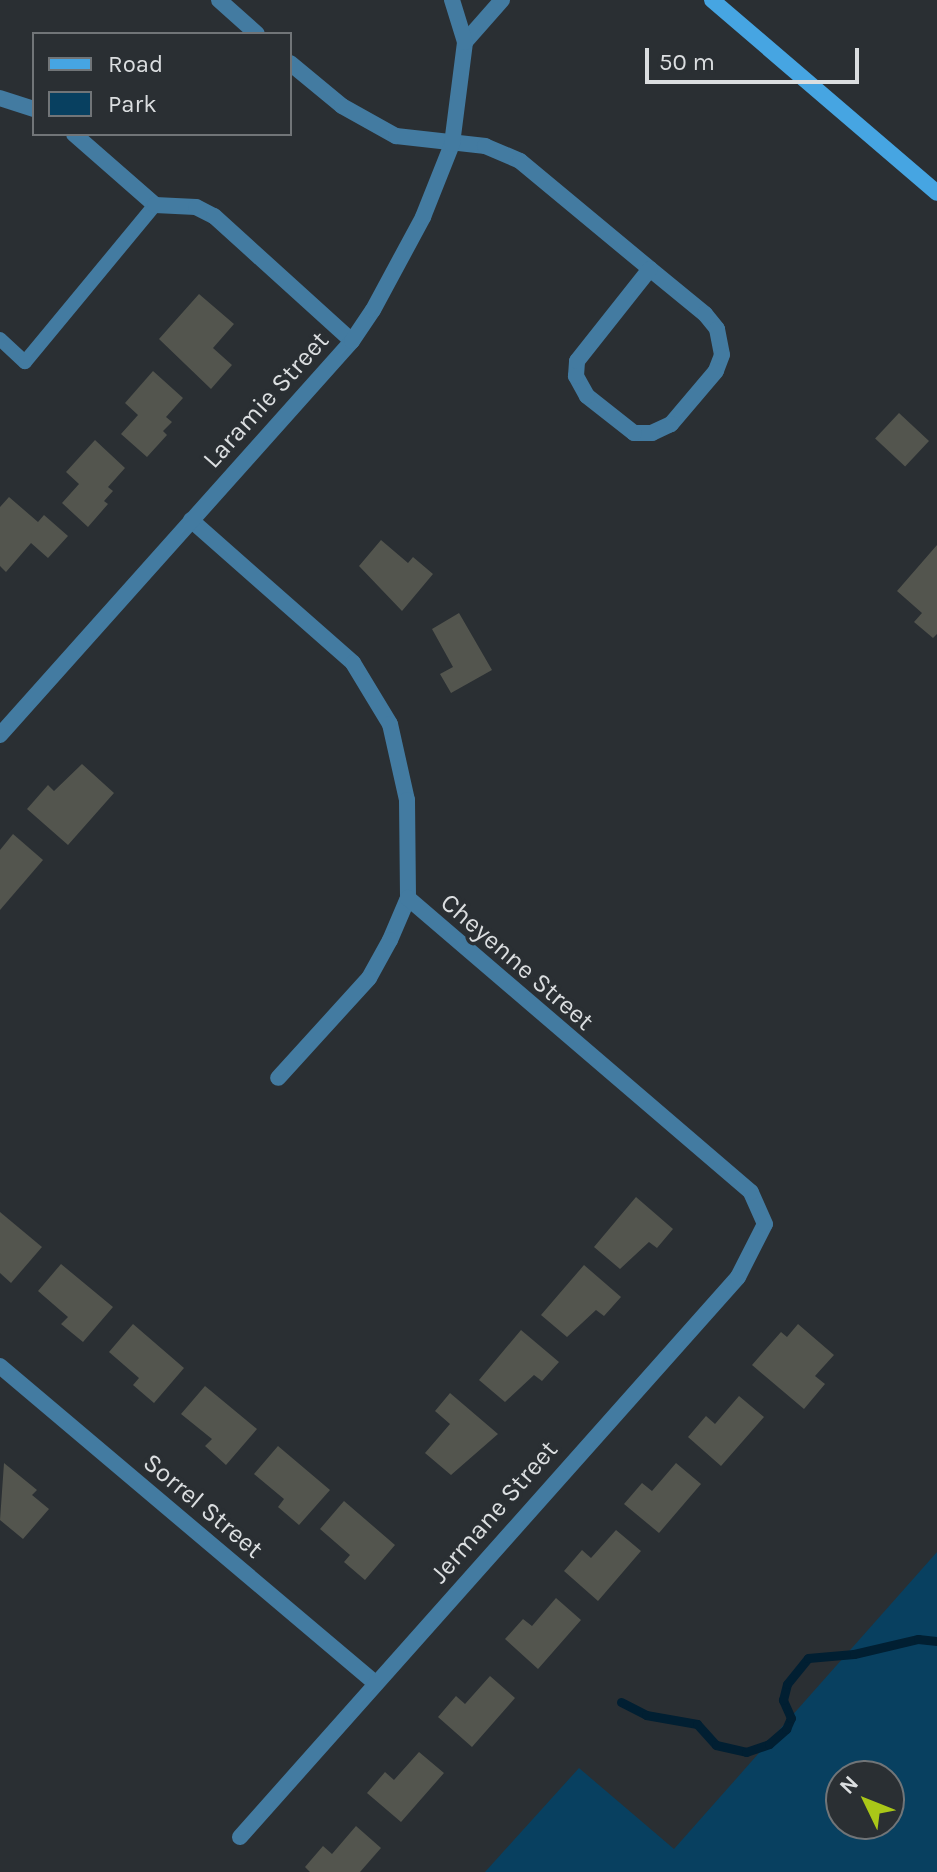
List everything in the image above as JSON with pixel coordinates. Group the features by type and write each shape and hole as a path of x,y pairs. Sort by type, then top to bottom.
{"main road":[{"path":"712,0 937,193"}],"street":[{"path":"219,0 255,32"},
{"path":"452,0 465,42"},
{"path":"465,42 502,0"},
{"name":"Laramie Street","path":"0,735 352,341 423,217 452,144 465,42"},
{"path":"292,65 342,106 382,129 499,150 520,161 705,314 717,329 722,355 716,371 671,424 652,433 634,433 587,396 576,376 577,361 650,269"},
{"path":"1,101 32,109"},
{"path":"76,136 155,205 196,207 214,216 352,341"},
{"name":"Cheyenne Street","path":"191,520 338,645 379,702 390,724 407,800 408,898 751,1192 762,1211"},
{"path":"278,1078 369,978 408,898"},
{"name":"Jermane Street","path":"240,1837 738,1277 756,1249 765,1224 762,1211"},
{"name":"Sorrel Street","path":"0,1366 375,1683"}],"lane":[{"path":"0,339 25,362 155,205"}],"green space":[{"path":"937,1552 937,1872 485,1872 579,1768 674,1849"}],"building":[{"path":"199,294 234,324 213,348 232,365 211,389 159,339"},
{"path":"153,371 183,398 166,417 172,422 163,431 167,435 147,457 121,434 138,415 125,403"},
{"path":"899,413 929,441 905,467 875,439"},
{"path":"95,440 125,468 108,487 113,491 104,501 108,504 88,527 62,503 79,484 66,472"},
{"path":"9,497 38,522 44,515 68,536 48,558 31,543 6,572 0,566 0,507"},
{"path":"381,540 408,563 413,557 433,574 402,611 359,566"},
{"path":"937,545 937,634 933,638 914,622 922,613 897,591"},
{"path":"459,613 492,670 451,693 440,674 453,667 432,629"},
{"path":"82,764 114,793 68,845 27,809 48,785 54,791"},
{"path":"13,834 43,860 0,910 0,850"},
{"path":"636,1197 673,1229 657,1248 649,1242 620,1269 594,1247"},
{"path":"0,1212 42,1247 11,1283 0,1273"},
{"path":"61,1264 113,1307 83,1342 61,1324 68,1317 38,1291"},
{"path":"584,1265 621,1297 604,1316 596,1310 567,1337 541,1315"},
{"path":"133,1324 184,1368 154,1403 133,1385 139,1378 109,1352"},
{"path":"798,1324 834,1355 815,1376 825,1384 804,1409 752,1365 781,1332 787,1337"},
{"path":"521,1330 559,1362 542,1381 534,1375 505,1402 479,1380"},
{"path":"205,1386 257,1429 226,1465 205,1446 212,1439 181,1414"},
{"path":"450,1393 498,1434 451,1475 425,1453 450,1424 435,1411"},
{"path":"739,1396 764,1417 721,1466 688,1437 706,1416 715,1424"},
{"path":"278,1446 330,1490 299,1525 278,1507 284,1499 254,1474"},
{"path":"4,1463 37,1490 32,1495 49,1509 23,1539 0,1520"},
{"path":"676,1463 701,1484 659,1533 624,1504 642,1483 652,1491"},
{"path":"344,1501 395,1545 365,1580 344,1562 350,1555 320,1529"},
{"path":"616,1530 641,1551 598,1601 564,1571 582,1550 591,1558"},
{"path":"556,1598 581,1620 538,1669 505,1639 523,1619 532,1626"},
{"path":"490,1676 515,1698 472,1747 438,1717 456,1696 465,1704"},
{"path":"419,1752 444,1773 401,1822 367,1793 385,1772 394,1780"},
{"path":"356,1826 381,1848 360,1872 310,1872 305,1867 323,1846 332,1854"}],"waterway":[{"path":"621,1702 646,1715 697,1724 716,1745 746,1752 769,1744 786,1729 791,1718 783,1700 787,1684 808,1658 854,1654 918,1639 937,1641"}]}
